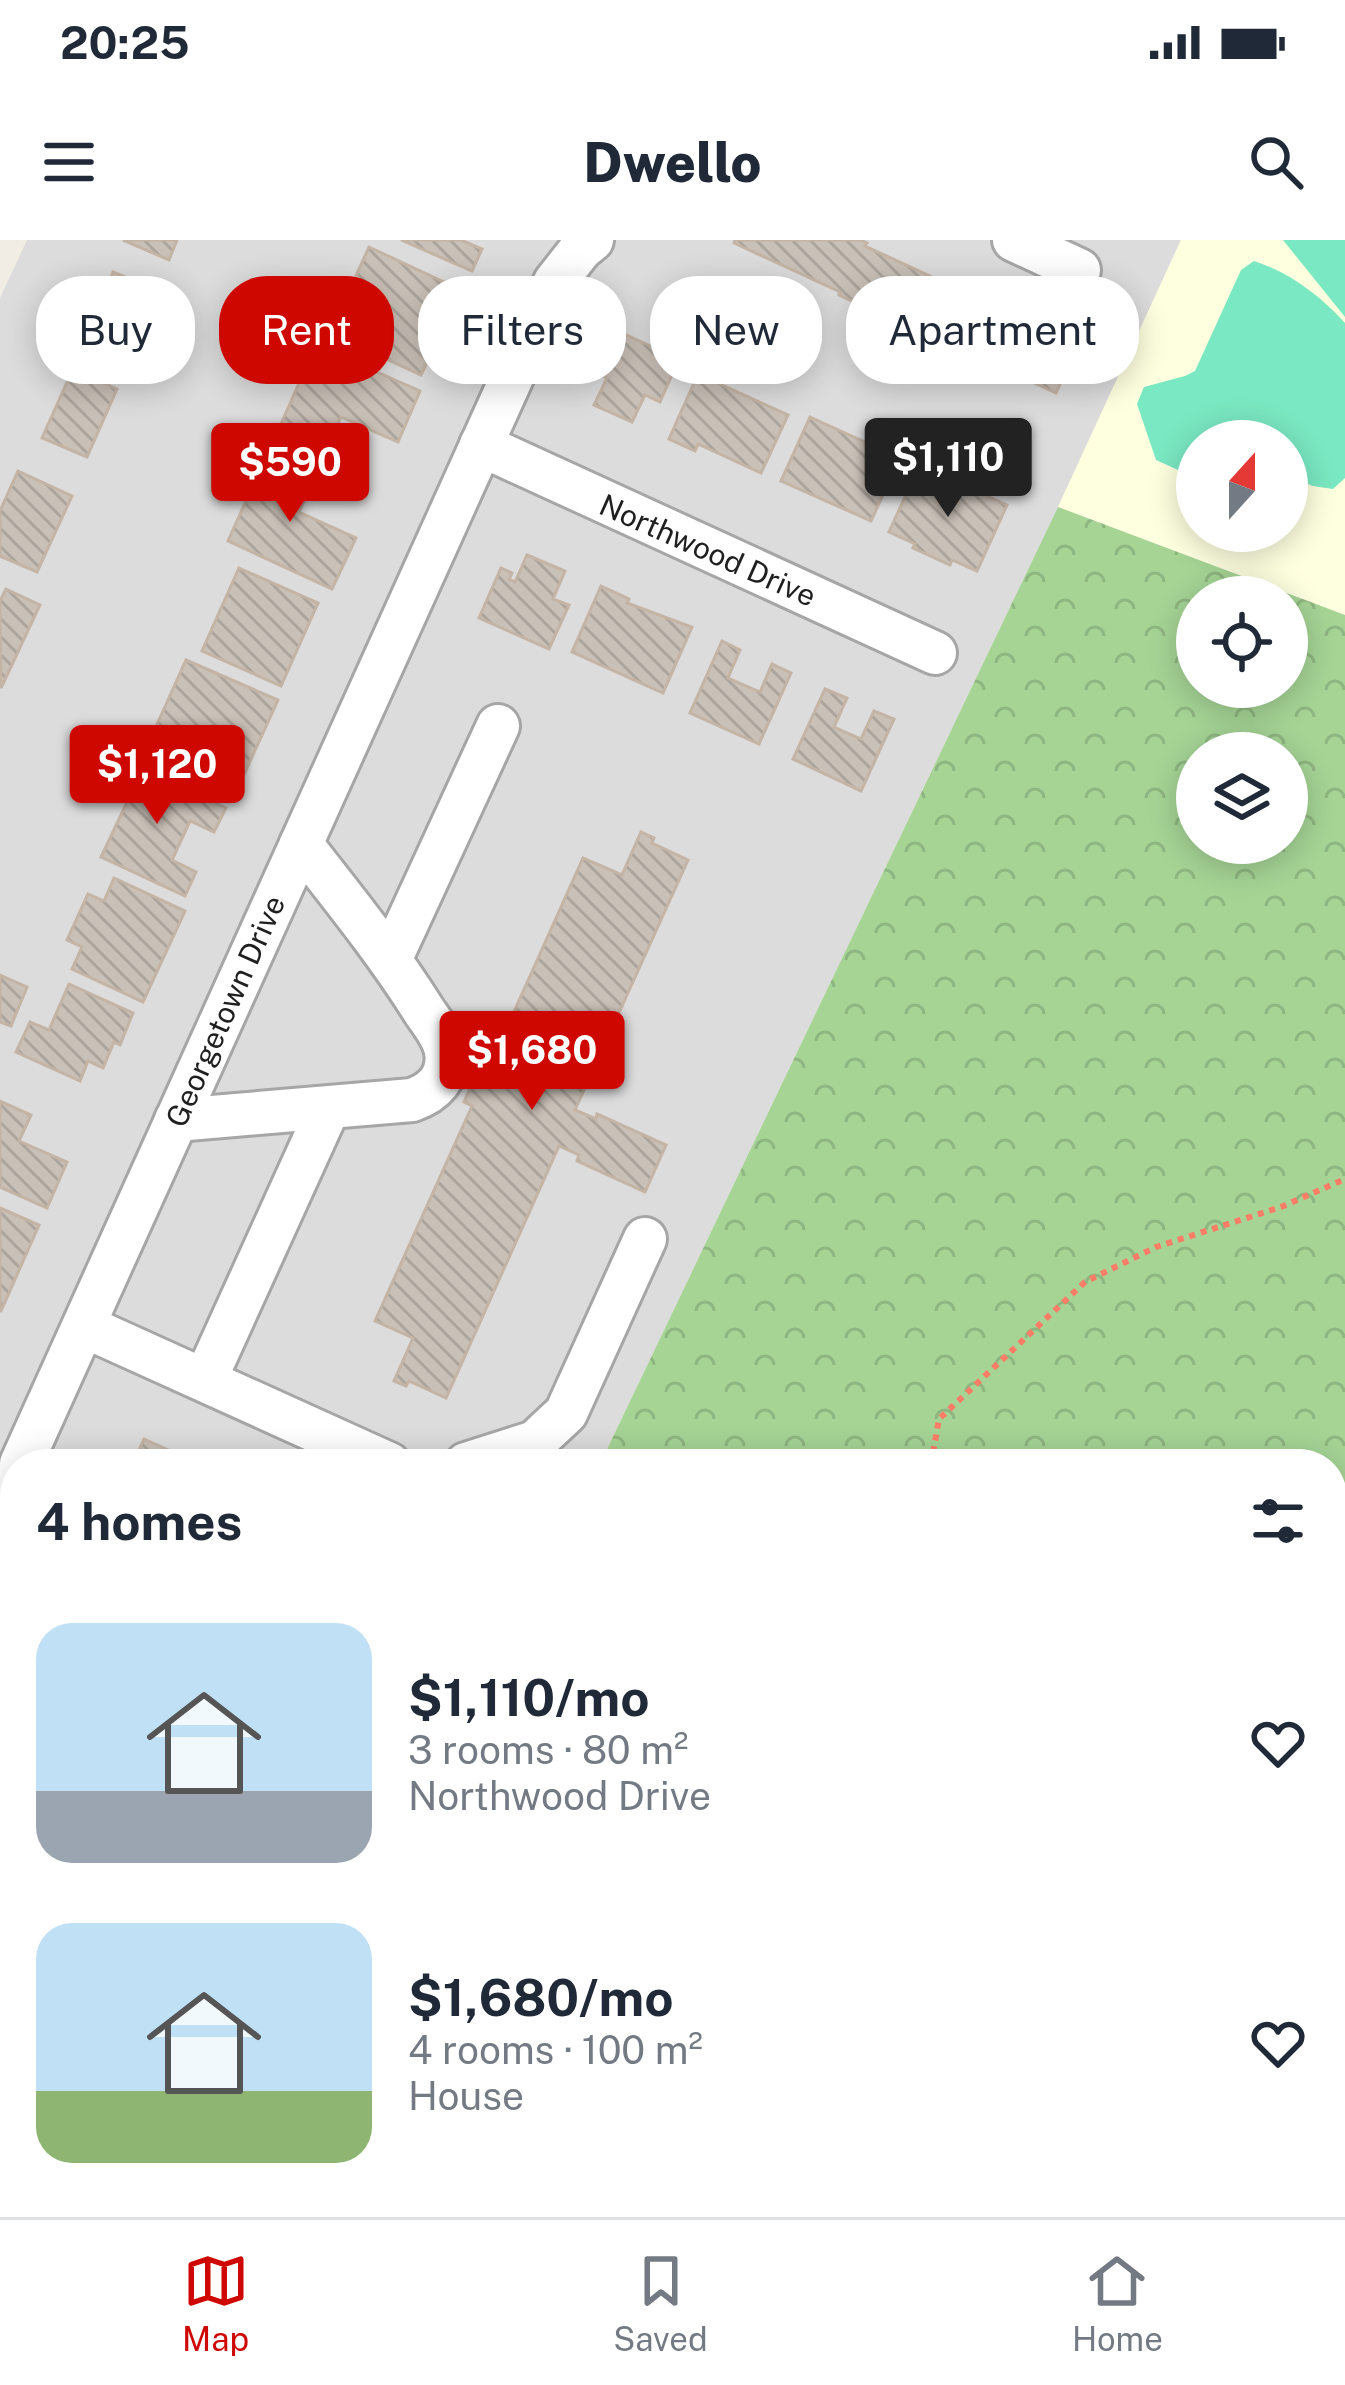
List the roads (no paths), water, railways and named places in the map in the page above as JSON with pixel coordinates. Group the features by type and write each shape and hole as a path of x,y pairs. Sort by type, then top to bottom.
{"street":[{"name":"Georgetown Drive","path":"28,1449 555,282 592,240"},
{"path":"1014,240 1079,270"},
{"name":"Northwood Drive","path":"481,446 935,653"},
{"path":"391,958 498,726"},
{"path":"176,1120 412,1100 429,1095 442,1077 447,1058 443,1040 391,958 301,844"},
{"path":"205,1380 328,1109"},
{"path":"513,1449 535,1442 566,1413 645,1239"},
{"path":"84,1326 356,1449"}]}
